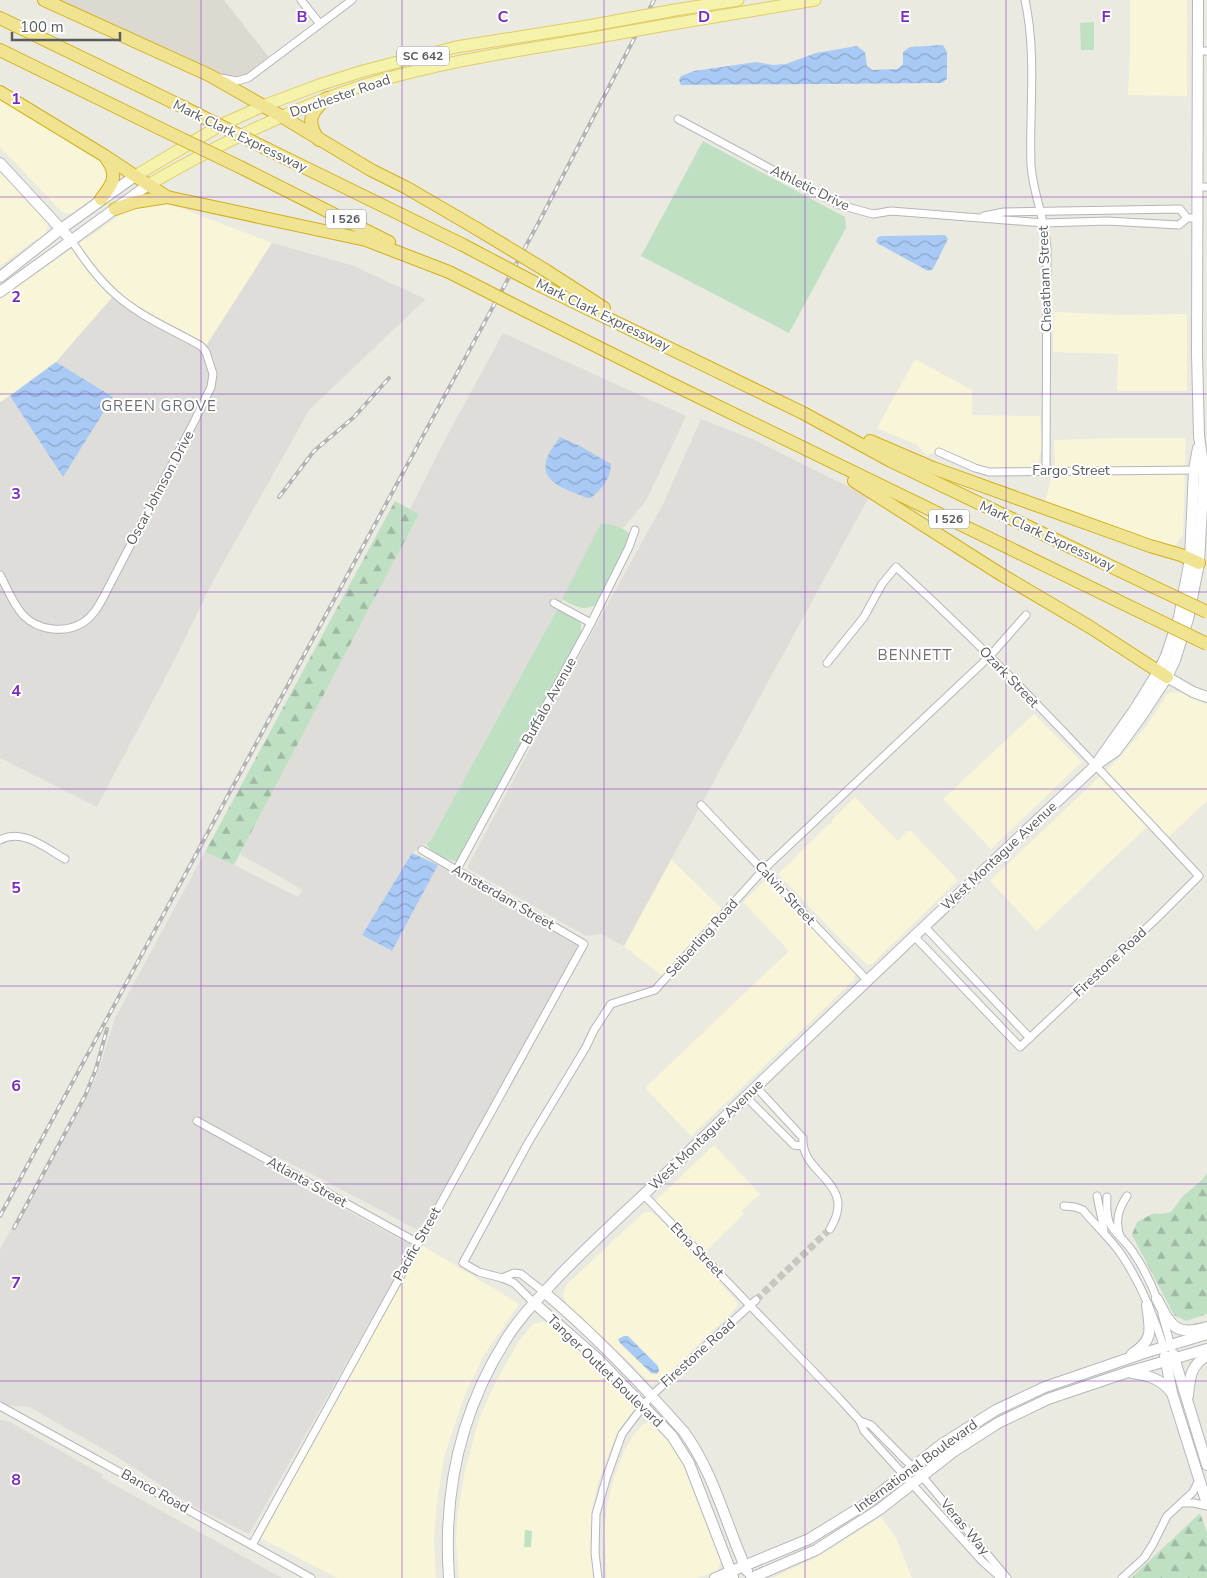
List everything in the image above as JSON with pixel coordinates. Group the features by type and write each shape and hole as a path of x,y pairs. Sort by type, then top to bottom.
{"highway":[{"path":"44,0 208,76 281,116 371,170 407,188 474,227 545,270 650,338"},
{"name":"Mark Clark Expressway","path":"0,18 803,414 890,461 1207,612"},
{"name":"Mark Clark Expressway","path":"4,52 242,168 752,423 1207,644"},
{"path":"0,92 105,156 167,197 366,240 449,272"},
{"path":"319,140 313,131 311,119 317,106 327,98"},
{"path":"101,199 109,188 114,173 112,165 105,156"},
{"path":"115,209 135,202 167,197"},
{"path":"803,414 933,468 1198,563"},
{"path":"752,423 862,486 985,564 1090,627 1162,675"}],"main road":[{"name":"Dorchester Road","path":"0,277 101,199 135,176 221,126 263,106 319,84 456,48 738,0"},
{"name":"Dorchester Road","path":"0,292 148,185 224,142 281,116 366,84 459,61 815,0"},
{"name":"West Montague Avenue","path":"449,1578 447,1518 453,1474 465,1426 481,1384 504,1341 534,1303 578,1257 924,926 1096,765 1135,709 1162,675 1166,656 1198,563 1202,471 1192,218 1202,187 1203,50 1198,0"},
{"path":"0,163 71,240"},
{"path":"1162,675 1193,692 1207,697"},
{"name":"Tanger Outlet Boulevard","path":"544,1292 591,1333 652,1395 684,1432 700,1457 750,1578"},
{"path":"1157,1299 1170,1322 1183,1331 1193,1331 1207,1327"},
{"name":"Tanger Outlet Boulevard","path":"534,1303 598,1359 672,1436 686,1457 732,1575"},
{"path":"1119,1362 1145,1345 1150,1330 1148,1305"},
{"name":"International Boulevard","path":"715,1578 732,1575 744,1566 809,1539 869,1502 942,1444 996,1410 1045,1387 1207,1334"},
{"path":"1167,1347 1207,1465"},
{"name":"International Boulevard","path":"750,1578 816,1550 880,1509 953,1452 998,1423 1048,1399 1128,1372 1207,1349"},
{"path":"1187,1402 1193,1368 1207,1354"},
{"path":"1170,1360 1172,1393 1207,1505"},
{"path":"1128,1372 1162,1382 1172,1393"}],"street":[{"path":"301,0 320,24"},
{"path":"208,76 237,81 248,78 352,0"},
{"name":"Cheatham Street","path":"1025,0 1030,43 1031,165 1044,223 1047,248 1046,470"},
{"name":"Athletic Drive","path":"678,119 812,191 840,205 865,213 873,214 891,211 1044,223 1107,222 1179,225 1192,218 1180,209 1004,212 982,217"},
{"name":"Oscar Johnson Drive","path":"0,575 21,613 37,625 55,630 72,628 92,616 211,387 213,374 206,352 201,346 132,307 115,294 99,278 71,240"},
{"name":"Fargo Street","path":"938,452 989,472 1046,470 1202,471"},
{"name":"Buffalo Avenue","path":"456,869 591,623 630,547 635,530"},
{"name":"Ozark Street","path":"828,663 864,617 882,584 896,568 956,622 1096,765 1199,876"},
{"path":"554,603 591,623"},
{"name":"Seiberling Road","path":"534,1303 514,1283 479,1272 463,1263 528,1143 611,1004 655,990 763,870 989,657 1026,615"},
{"name":"Calvin Street","path":"701,805 868,981"},
{"path":"0,840 16,835 28,839 65,859"},
{"name":"Amsterdam Street","path":"422,850 584,944"},
{"name":"Firestone Road","path":"914,936 1020,1047 1199,876"},
{"path":"924,926 1030,1038"},
{"name":"Pacific Street","path":"252,1545 584,944"},
{"path":"756,1087 803,1138 802,1146 811,1163 832,1186 837,1197 838,1209 830,1229"},
{"path":"746,1097 794,1145 802,1146"},
{"name":"Atlanta Street","path":"197,1121 418,1243"},
{"name":"Etna Street","path":"644,1195 753,1302 860,1421 864,1432 908,1471"},
{"path":"1097,1196 1102,1225 1106,1235"},
{"path":"1121,1238 1117,1218 1120,1206 1127,1196"},
{"path":"1107,1197 1106,1214 1109,1224 1129,1246 1143,1268 1157,1299 1167,1347"},
{"path":"1064,1206 1083,1210 1120,1252 1130,1268 1167,1347"},
{"name":"Seiberling Road","path":"502,1278 514,1273 521,1274 544,1292"},
{"name":"Firestone Road","path":"598,1578 595,1553 596,1514 622,1434 652,1395 753,1302"},
{"name":"Banco Road","path":"0,1406 311,1578"},
{"name":"Veras Way","path":"908,1471 921,1477 1007,1578"},
{"name":"Veras Way","path":"908,1471 912,1484 982,1561 1002,1578"},
{"path":"1122,1578 1144,1558 1167,1516 1194,1492 1199,1480"},
{"path":"1182,1503 1207,1505"}],"shaded area":[{"path":"58,0 224,0 272,61 237,81"},
{"path":"1130,0 1187,0 1187,96 1128,95"},
{"path":"0,96 99,161 109,174 102,192 73,213 65,214 61,211 0,147"},
{"path":"0,172 45,219 48,226 43,236 0,266"},
{"path":"150,201 178,207 272,243 204,349 86,329 56,362 0,402 0,299 123,213"},
{"path":"272,243 351,265 426,299 310,409 214,579 175,659 97,807 0,758 0,402 10,396 62,476 113,397 56,362 115,294 204,349"},
{"path":"1054,312 1119,315 1187,314 1187,391 1117,391 1118,354 1053,352"},
{"path":"503,333 686,416 646,501 623,528 601,523 558,608 431,840 412,853 362,935 392,951 438,865 584,944 509,1078 419,1231 278,1157 271,1170 413,1246 249,1534 191,1505 119,1458 29,1407 0,1405 0,1249 96,1078 115,1018 205,852 298,897 303,890 240,854 419,514 410,509 440,449"},
{"path":"915,359 972,390 972,415 1040,416 1042,445 1038,466 989,472 939,452 926,455 917,445 877,428"},
{"path":"701,419 755,440 869,497 624,946 601,934 586,936 467,868 566,680 663,504"},
{"path":"1186,438 1183,535 1175,545 1166,546 1045,503 1055,461 1054,440"},
{"path":"1181,692 1207,704 1207,801 1165,840 1150,824 1037,931 990,881 1115,762 1145,728 1168,693"},
{"path":"1034,714 1082,762 991,849 943,799"},
{"path":"855,797 898,841 907,831 911,831 958,880 872,964 868,965 844,943 778,874 829,824 832,824 832,820"},
{"path":"670,858 725,912 666,979 624,946"},
{"path":"766,879 855,973 854,980 691,1136 645,1088 789,951 743,902"},
{"path":"714,1145 760,1194 742,1211 744,1214 707,1250 703,1246 693,1246 652,1204"},
{"path":"644,1212 652,1212 702,1261 737,1302 738,1306 672,1371 658,1382 651,1384 568,1306 563,1296 566,1285"},
{"path":"418,1243 519,1304 483,1357 464,1397 444,1458 437,1502 434,1540 436,1578 337,1578 257,1536"},
{"path":"546,1321 595,1363 634,1403 635,1408 617,1433 598,1483 592,1511 591,1548 594,1578 459,1578 456,1539 458,1511 465,1471 479,1419 492,1389 519,1341 533,1324"},
{"path":"0,1420 10,1422 103,1475 102,1478 282,1578 0,1578"},
{"path":"651,1421 668,1440 684,1465 721,1559 718,1571 696,1578 607,1578 604,1532 613,1481 624,1451 633,1436 642,1425"},
{"path":"881,1517 896,1538 912,1578 773,1578 819,1556"}],"green space":[{"path":"1094,22 1094,50 1081,50 1080,23"},
{"path":"703,141 845,217 846,228 789,333 641,256"},
{"path":"395,501 419,514 234,865 205,852"},
{"path":"601,523 621,528 631,536 595,605 582,608 562,599"},
{"path":"558,608 577,619 581,624 581,635 459,858 456,861 452,861 444,858 435,853 426,844 431,840"},
{"path":"1207,1173 1207,1314 1186,1321 1174,1315 1132,1235 1137,1222 1154,1213 1171,1212 1183,1196 1203,1179"},
{"path":"1200,1513 1207,1533 1207,1578 1131,1578"},
{"path":"525,1530 532,1531 531,1547 524,1547"}],"water":[{"path":"943,45 947,52 947,79 942,83 681,85 679,80 681,76 694,71 756,62 773,65 786,64 816,53 857,46 865,52 867,66 872,70 898,69 903,64 903,52 910,47"},
{"path":"945,235 948,239 933,269 928,271 876,241 878,237 882,236"},
{"path":"56,362 113,397 63,477 10,396"},
{"path":"560,437 611,464 611,469 605,483 591,498 559,486 548,476 546,462"},
{"path":"412,853 438,865 392,951 362,935"},
{"path":"628,1336 658,1366 659,1371 657,1374 651,1373 620,1343 618,1339"}],"tunnel":[{"path":"756,1300 830,1229"}],"railway":[{"path":"0,1216 540,220 654,0"},
{"path":"279,497 314,451 354,417 389,378"},
{"path":"14,1228 85,1096 96,1069 107,1029"}],"district":[{"name":"GREEN GROVE","path":"159,406"},
{"name":"BENNETT","path":"915,655"}]}
